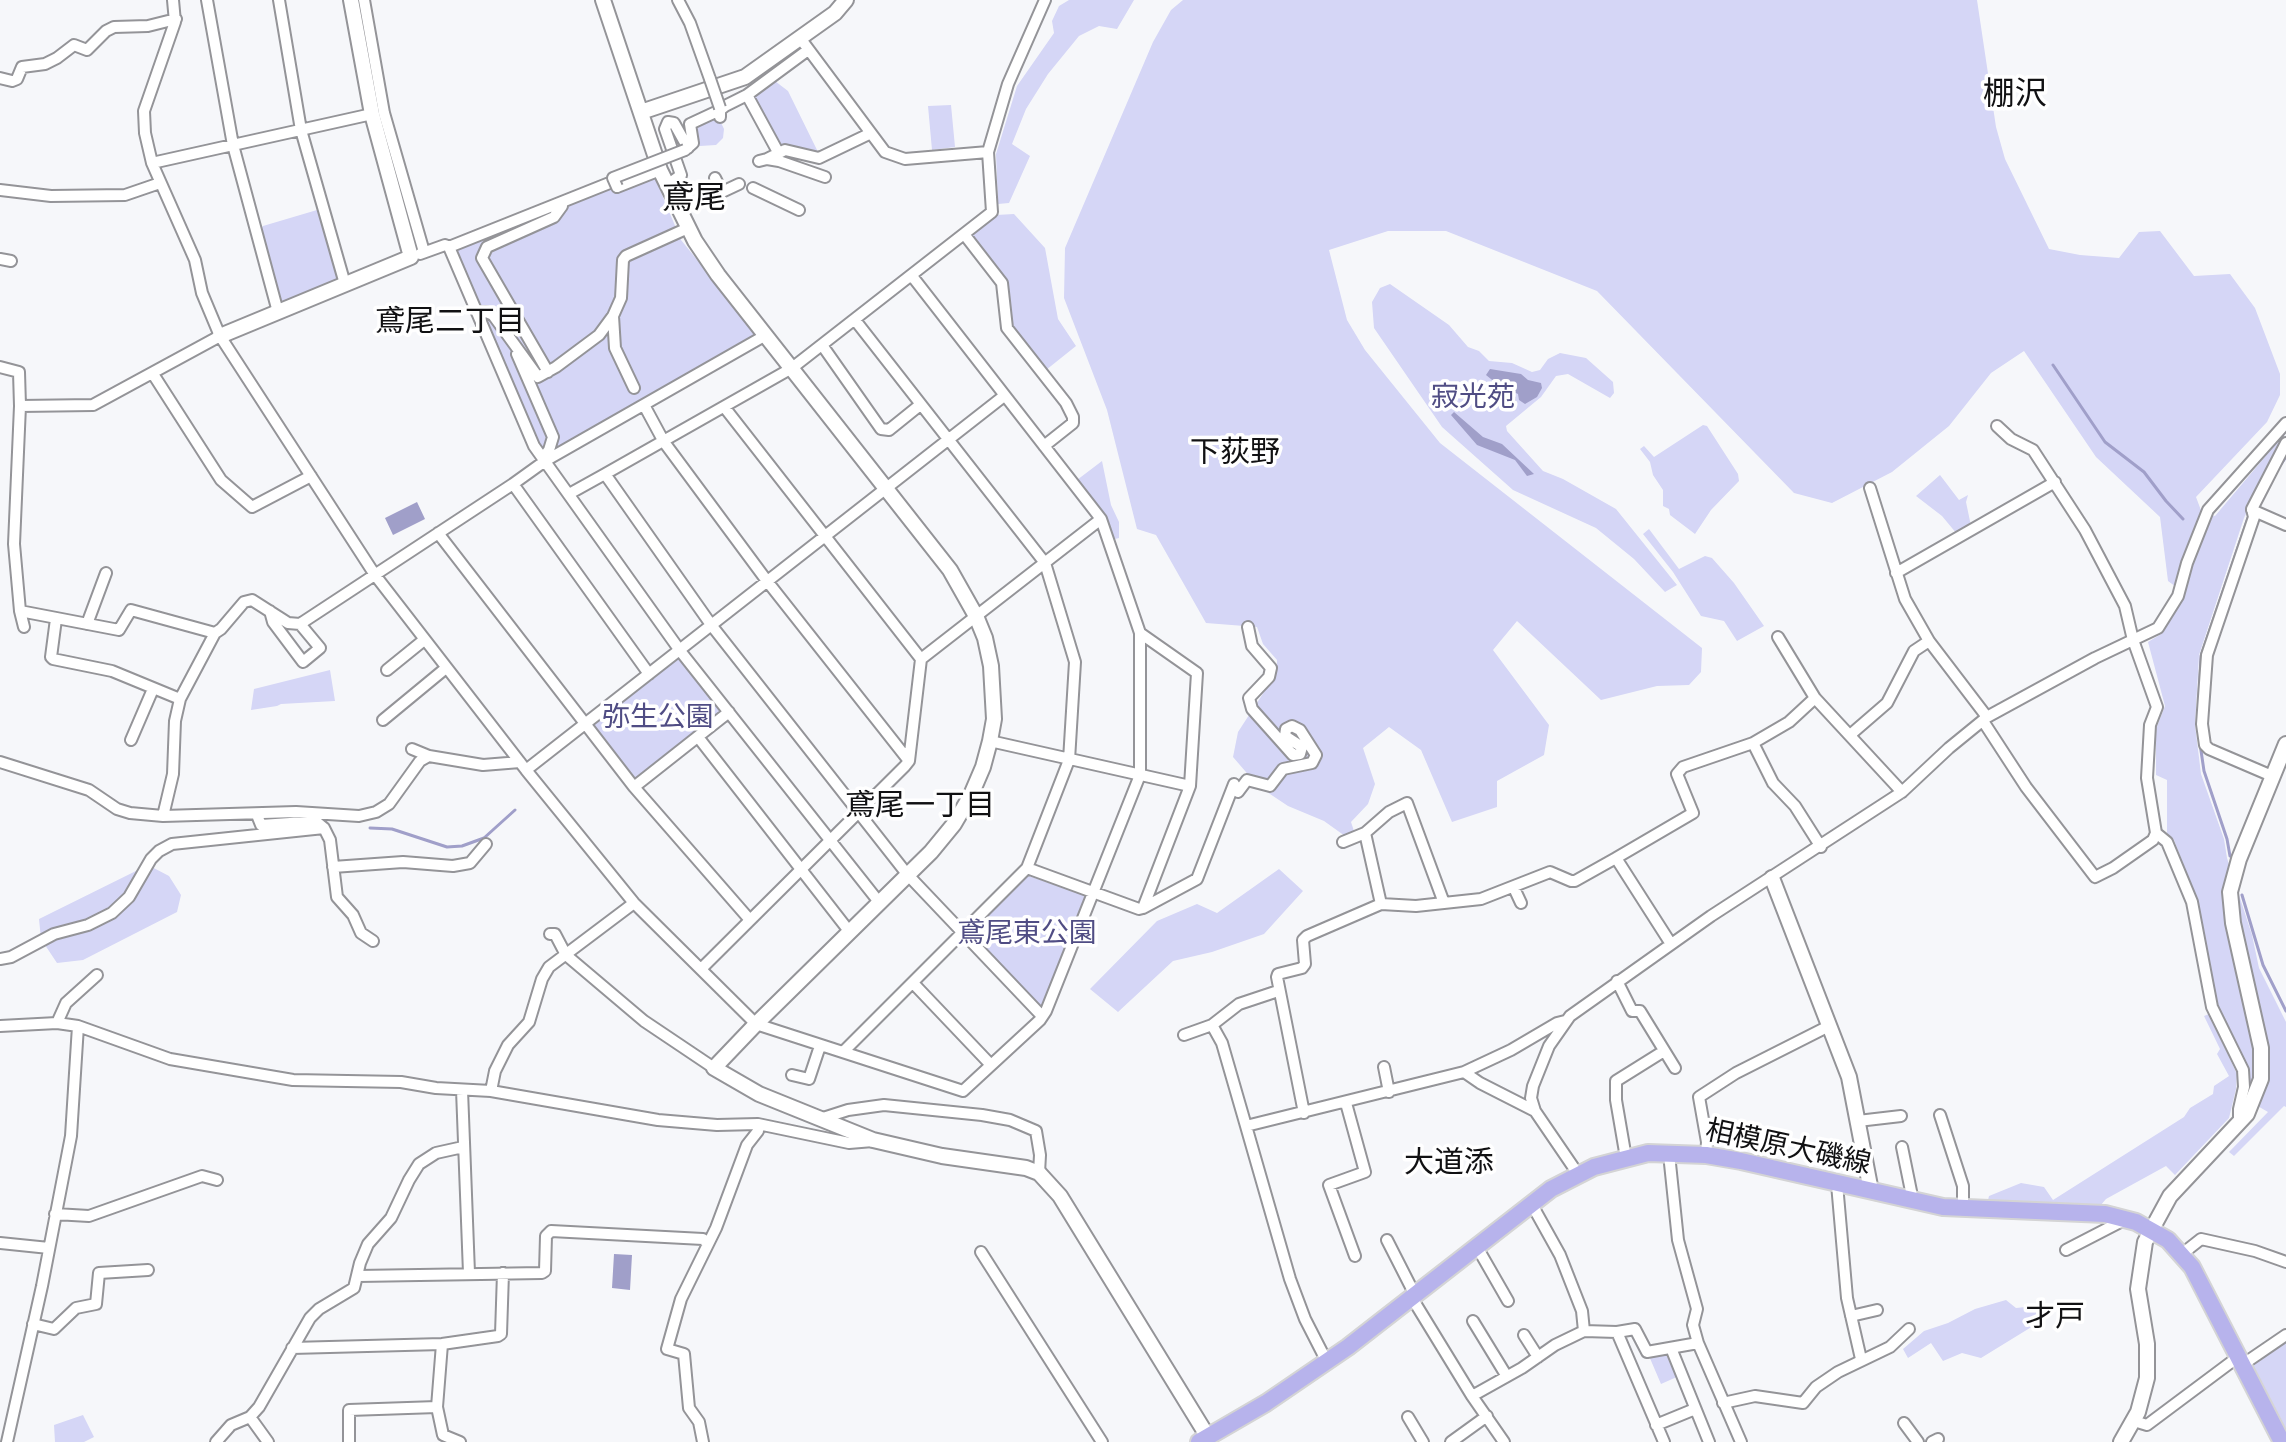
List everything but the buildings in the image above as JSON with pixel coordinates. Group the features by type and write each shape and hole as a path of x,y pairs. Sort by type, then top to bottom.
{"main road":[{"name":"相模原大磯線","path":"1203,1440 1327,1362 1531,1203 1578,1174 1648,1153 1706,1155 1913,1201 1963,1209 2105,1214 2150,1229 2168,1240 2182,1254 2198,1278 2282,1442"}],"street":[{"path":"173,0 176,19 144,111 152,163 190,249 202,293 220,336 375,575 634,903 756,1024 963,1091 1042,1016 1140,775 1140,633 1101,519 912,276"},
{"path":"207,0 233,145 278,312"},
{"path":"279,0 301,130 345,284"},
{"path":"351,0 372,114 418,255"},
{"path":"364,0 384,113 418,255"},
{"path":"603,0 658,167 688,228 718,275 950,570 976,616 991,666 994,719 990,741 971,795 954,824 931,852 714,1068"},
{"path":"678,0 690,23 720,112"},
{"path":"658,167 617,187 613,178 687,149 693,143 690,124 720,112 747,95 804,44 846,0"},
{"path":"569,494 792,368 992,212 988,152 1008,84 1045,0"},
{"path":"0,78 17,79 22,67 45,64 74,45 87,50 114,27 148,26 176,19"},
{"path":"641,112 745,77 804,44"},
{"path":"804,44 885,152 905,159 988,152"},
{"path":"747,95 778,152"},
{"path":"152,163 372,114"},
{"path":"674,180 681,175 665,129 668,122 674,123 687,149"},
{"path":"825,177 763,160 778,152 791,151 819,158 869,134"},
{"path":"20,406 93,405 220,336 418,255 445,245 449,247 658,167"},
{"path":"715,178 722,192 739,184"},
{"path":"0,190 51,196 125,195 160,183"},
{"path":"753,188 799,210"},
{"path":"548,372 482,258 487,247 554,217 562,202"},
{"path":"477,313 493,315 538,377 599,335 613,316 621,298 623,260 626,256 688,228"},
{"path":"964,234 1002,283 1007,328 1066,403 1073,417 1073,423 1044,446"},
{"path":"449,247 534,446 681,652 879,902"},
{"path":"613,316 615,348 634,388"},
{"path":"843,1052 1027,868 1069,760 1075,662 1045,563 855,320"},
{"path":"163,816 173,774 175,721 180,699 215,633 244,602 252,600 288,623 300,624 513,484 544,460 766,335"},
{"path":"822,345 881,429 889,430 920,405"},
{"path":"516,348 553,437 544,460"},
{"path":"0,367 19,372 14,544 24,627"},
{"path":"153,374 221,480 252,507 311,476"},
{"path":"412,749 429,756 490,766 523,766 586,724 681,652 1004,396"},
{"path":"644,405 664,442 767,581 909,761"},
{"path":"701,969 909,761 921,659 725,408"},
{"path":"1578,1174 1535,1111 1531,1098 1549,1046 1565,1021 1671,944 1902,792 1985,719 2158,628 2178,596 2208,510 2286,423"},
{"path":"1870,488 1905,599 1929,641 1985,719 2026,787 2095,877 2153,840 2156,833 2147,778 2150,725 2157,707 2119,592 2033,450 2011,439 1997,426"},
{"path":"2272,776 2209,749 2205,745 2202,724 2207,655 2254,517 2252,510 2265,478 2286,443"},
{"path":"605,474 712,626 907,874 1042,1016"},
{"path":"1896,573 2055,482"},
{"path":"513,484 649,674"},
{"path":"2252,510 2286,525"},
{"path":"921,659 1101,519"},
{"path":"438,533 634,787 750,920"},
{"path":"0,547 14,544"},
{"path":"87,624 106,573"},
{"path":"20,611 119,630 131,610 215,633"},
{"path":"270,611 273,622 303,662 320,648 300,624"},
{"path":"56,619 53,659 112,671 180,699"},
{"path":"1027,868 1143,908 1197,879 1235,789 1247,780 1270,786 1283,769 1309,765 1314,761 1316,755 1300,730 1292,726 1286,729 1285,736 1302,747 1300,754 1293,755 1250,705 1249,698 1269,677 1271,668 1252,646 1248,627"},
{"path":"1140,633 1197,673 1190,786 1143,908"},
{"path":"1778,637 1815,698 1902,792"},
{"path":"387,670 424,640"},
{"path":"1850,735 1887,703 1914,651 1929,641"},
{"path":"383,720 446,668"},
{"path":"131,740 153,689"},
{"path":"1304,1113 1278,991 1278,974 1302,968 1305,964 1303,940 1307,936 1381,904 1416,906 1481,899 1550,872 1575,881 1693,813 1677,774 1683,767 1753,743 1789,722 1815,698"},
{"path":"634,787 729,712"},
{"path":"698,737 849,931"},
{"path":"990,741 1190,786"},
{"path":"1753,743 1773,783 1795,806 1821,847"},
{"path":"2121,1442 2142,1402 2148,1362 2138,1289 2141,1254 2150,1229 2170,1196 2239,1123 2255,1099 2261,1079 2256,1024 2233,923 2230,892 2239,859 2286,744"},
{"path":"0,762 89,790 117,809 130,813 163,816 296,812 359,816 376,812 397,796 420,761 429,756"},
{"path":"1343,842 1365,833 1389,812 1407,803 1444,903"},
{"path":"257,815 261,825 305,822 318,823 324,828 330,840 337,897 353,915 361,933 373,941"},
{"path":"0,959 11,957 54,934 88,925 112,913 129,897 151,859 172,844 324,828"},
{"path":"1365,833 1381,904"},
{"path":"2156,833 2167,842 2192,902 2212,1007 2243,1070 2239,1123"},
{"path":"333,867 403,862 453,866 470,863 486,844"},
{"path":"1616,858 1671,944"},
{"path":"1772,878 1849,1077 1871,1191"},
{"path":"1514,888 1521,903"},
{"path":"491,1091 495,1071 508,1045 529,1022 542,979 549,967 634,903"},
{"path":"550,934 555,934 566,955 644,1021 759,1094 873,1140 1039,1173 1060,1196 1203,1440"},
{"path":"57,1023 66,1003 97,975"},
{"path":"1617,981 1632,1011 1640,1011 1675,1068"},
{"path":"913,983 991,1065"},
{"path":"1184,1035 1212,1025 1239,1004 1278,991"},
{"path":"1246,1126 1464,1072 1565,1021"},
{"path":"0,1026 57,1023 78,1026 170,1059 293,1080 401,1082 491,1091 658,1120 717,1125 758,1124 849,1143 873,1140"},
{"path":"1212,1025 1222,1043 1290,1279 1305,1319 1327,1362"},
{"path":"7,1442 71,1136 78,1026"},
{"path":"1706,1155 1707,1142 1699,1097 1736,1073 1829,1026"},
{"path":"792,1075 809,1079 820,1046"},
{"path":"1626,1158 1616,1100 1616,1081 1664,1051"},
{"path":"1384,1067 1389,1092"},
{"path":"1464,1072 1535,1111"},
{"path":"462,1090 469,1273"},
{"path":"1346,1103 1365,1172 1333,1181 1329,1185 1351,1253"},
{"path":"818,1119 848,1110 884,1105 1010,1120 1036,1131 1039,1173"},
{"path":"1858,1121 1888,1112 1893,1118 1901,1116"},
{"path":"1940,1115 1953,1142 1963,1186 1963,1209"},
{"path":"703,1442 699,1422 689,1408 684,1354 667,1349 681,1299 716,1228 747,1145 758,1131 758,1124"},
{"path":"216,1442 231,1425 250,1417 259,1407 310,1318 319,1309 351,1292 368,1244 391,1218 419,1164 436,1153 463,1147"},
{"path":"1906,1152 1913,1201"},
{"path":"1669,1154 1678,1240 1697,1309 1693,1325 1741,1442"},
{"path":"55,1214 89,1216 202,1176 217,1180"},
{"path":"1837,1184 1847,1298 1861,1359"},
{"path":"1531,1203 1560,1255 1582,1311 1584,1331"},
{"path":"2066,1250 2126,1219"},
{"path":"358,1276 542,1273 545,1271 546,1236 551,1231 703,1239 707,1243"},
{"path":"2182,1254 2201,1239 2255,1251 2286,1262"},
{"path":"0,1243 49,1248"},
{"path":"1387,1245 1413,1297 1472,1396 1504,1442"},
{"path":"1477,1247 1508,1301"},
{"path":"981,1252 1102,1442"},
{"path":"33,1324 54,1329 76,1308 102,1303 99,1273 148,1270"},
{"path":"292,1348 442,1344 501,1334 503,1273"},
{"path":"1851,1316 1877,1310"},
{"path":"1473,1321 1506,1375"},
{"path":"1472,1396 1584,1331 1635,1329 1647,1352 1698,1343"},
{"path":"1723,1403 1755,1396 1803,1403 1827,1379 1861,1359 1890,1347 1909,1329"},
{"path":"1617,1332 1664,1442"},
{"path":"1524,1335 1538,1357"},
{"path":"2134,1421 2147,1425 2240,1361 2286,1335"},
{"path":"442,1344 437,1407 443,1435 460,1442"},
{"path":"1671,1348 1709,1442"},
{"path":"349,1442 349,1410 437,1407"},
{"path":"1656,1425 1695,1409"},
{"path":"1451,1442 1487,1416"},
{"path":"250,1417 268,1442"},
{"path":"1408,1417 1420,1441"},
{"path":"1904,1423 1918,1442"}],"green space":[{"path":"1069,0 1134,0 1117,29 1099,26 1079,36 1048,74 1026,109 1012,144 1030,156 1009,203 998,204 996,154 1017,86 1054,33 1052,21 1059,6"},
{"path":"1183,0 1977,0 1996,127 2005,159 2049,249 2119,258 2139,232 2160,231 2194,276 2230,274 2255,308 2280,374 2280,395 2267,422 2196,497 2202,513 2215,516 2286,432 2244,518 2199,655 2195,725 2201,774 2224,839 2259,968 2286,1022 2286,1107 2234,1156 2229,1152 2268,1112 2249,1101 2242,1106 2248,1090 2248,1070 2218,1004 2197,900 2174,840 2167,833 2167,780 2156,775 2156,729 2165,706 2148,642 2161,634 2183,592 2168,581 2160,517 2096,457 2024,351 1991,373 1949,426 1892,472 1832,503 1794,493 1597,291 1446,231 1388,231 1329,250 1347,320 1365,350 1440,443 1702,648 1701,672 1689,685 1657,686 1601,700 1517,621 1493,650 1549,725 1544,755 1497,781 1497,807 1452,822 1421,750 1389,727 1363,748 1375,784 1368,804 1351,822 1354,831 1345,836 1324,821 1288,806 1258,786 1233,757 1238,732 1277,672 1277,660 1263,644 1257,627 1206,623 1156,535 1137,529 1107,410 1064,298 1065,248 1153,42 1171,10"},
{"path":"771,78 788,91 818,152 815,155 781,149 751,92"},
{"path":"951,105 955,147 932,150 928,106"},
{"path":"715,110 724,129 723,138 716,145 700,146 692,139 684,121"},
{"path":"653,173 681,240 759,336 547,456 535,444 445,252"},
{"path":"317,210 339,278 337,282 284,303 280,301 260,230 263,226"},
{"path":"1014,214 1045,248 1058,319 1076,346 1046,370 1013,328 1007,282 972,238 996,215"},
{"name":"寂光苑","path":"1390,284 1449,325 1468,347 1479,351 1489,361 1512,363 1532,372 1540,370 1548,359 1560,353 1586,358 1613,382 1614,393 1610,398 1568,374 1556,376 1541,397 1506,426 1507,431 1543,471 1616,509 1677,585 1665,592 1634,559 1596,528 1513,490 1442,427 1374,328 1372,302 1380,288"},
{"path":"1703,425 1707,426 1738,474 1739,481 1711,510 1695,534 1663,506 1663,490 1640,449 1644,446 1654,457"},
{"path":"1102,461 1111,505 1119,522 1119,538 1115,539 1077,480"},
{"path":"1940,475 1959,500 1968,495 1966,502 1971,526 1957,534 1942,516 1916,496"},
{"path":"1649,529 1679,569 1705,556 1712,558 1764,626 1737,641 1724,621 1701,616 1673,572 1643,534"},
{"name":"弥生公園","path":"679,656 724,713 637,779 634,778 594,724"},
{"path":"330,670 335,701 281,704 251,710 254,689"},
{"path":"148,865 169,876 181,895 177,912 83,960 57,963 41,939 39,919"},
{"path":"1279,869 1303,891 1264,934 1212,952 1173,961 1118,1012 1090,989 1157,921 1197,904 1217,913"},
{"name":"鳶尾東公園","path":"1026,875 1084,895 1085,900 1042,1008 970,932"},
{"path":"2209,1014 2237,1074 2236,1089 2229,1118 2175,1175 2166,1166 2106,1199 2100,1206 1988,1200 1989,1196 2021,1183 2044,1187 2053,1200 2184,1117 2190,1108 2213,1094 2214,1086 2229,1076 2217,1054 2220,1049 2204,1016"},
{"path":"2006,1300 2016,1308 2046,1305 2051,1315 1981,1358 1962,1353 1943,1361 1931,1343 1908,1358 1903,1349 1924,1331 1975,1309"},
{"path":"2286,1339 2286,1429 2252,1363"},
{"path":"1670,1354 1679,1376 1661,1384 1649,1356"},
{"path":"83,1415 94,1437 84,1442 55,1442 54,1425"}],"shaded area":[{"path":"1490,369 1521,374 1528,380 1541,383 1542,388 1537,397 1525,404 1519,400 1518,394 1498,385 1516,397 1516,402 1504,408 1490,388 1497,384 1486,375"},
{"path":"1454,412 1483,437 1502,444 1534,474 1527,476 1515,460 1477,445 1451,415"},
{"path":"417,502 425,519 393,535 385,518"},
{"path":"614,1254 632,1255 630,1290 612,1288"}],"waterway":[{"path":"2053,365 2105,442 2144,472 2183,519"},
{"path":"2279,467 2286,457"},
{"path":"2199,695 2201,656 2248,518"},
{"path":"2198,730 2204,771 2230,856"},
{"path":"370,828 392,829 447,847 462,846 484,838 515,810"},
{"path":"2242,895 2263,965 2286,1011"}],"district":[{"name":"棚沢","path":"2015,95"},
{"name":"鳶尾","path":"694,199"},
{"name":"鳶尾二丁目","path":"450,323"},
{"name":"下荻野","path":"1235,454"},
{"name":"鳶尾一丁目","path":"920,807"},
{"name":"大道添","path":"1449,1164"},
{"name":"才戸","path":"2055,1318"}]}
